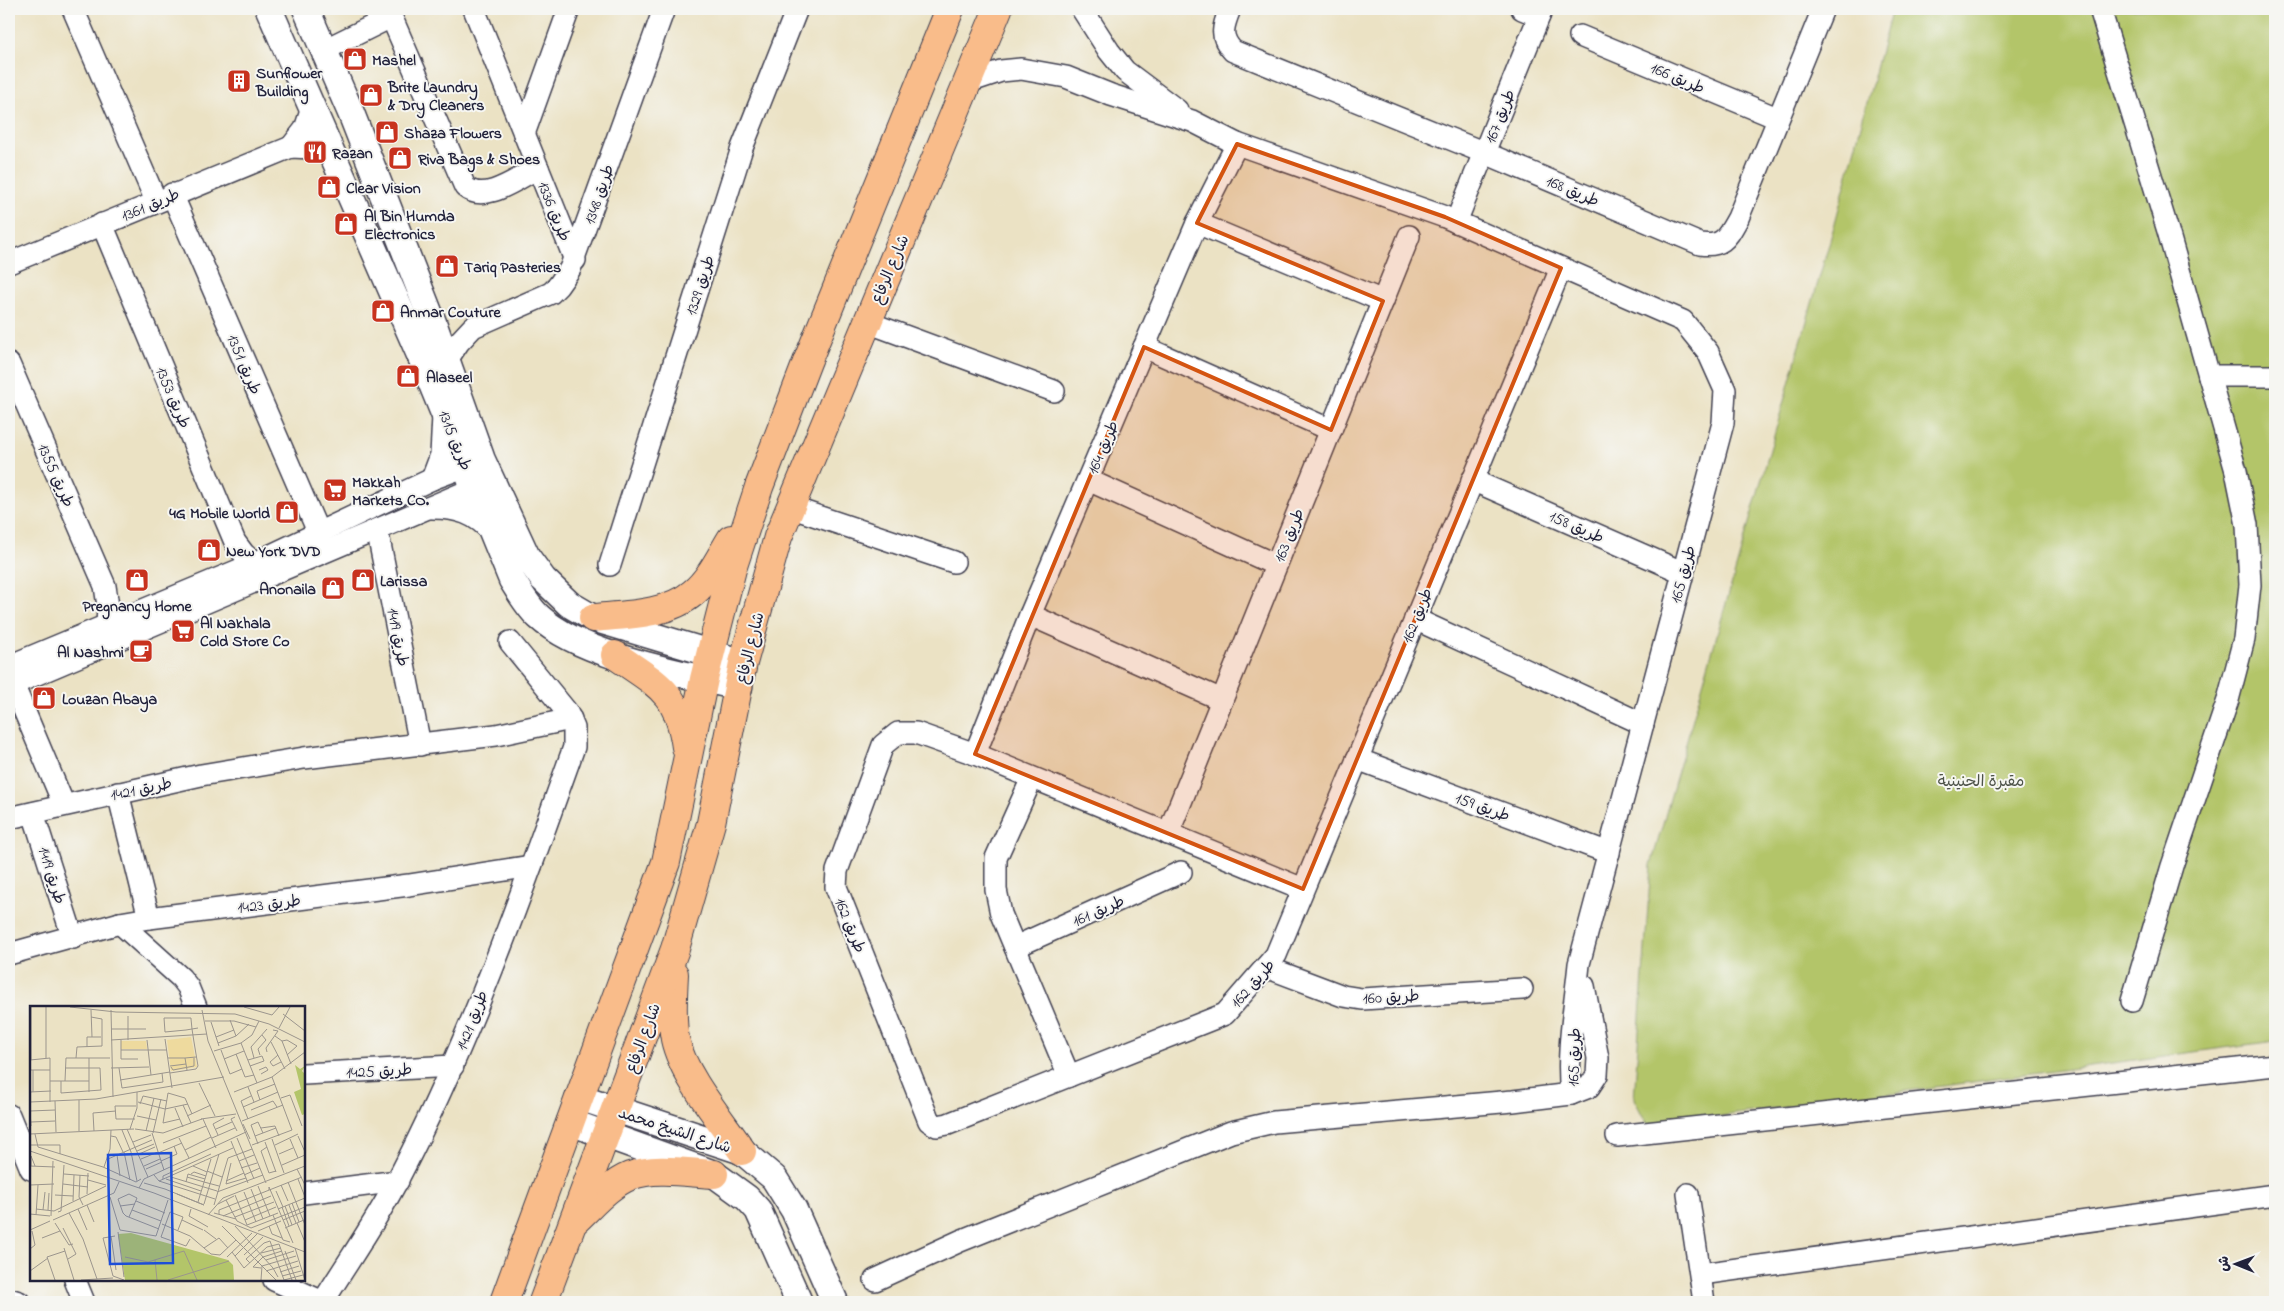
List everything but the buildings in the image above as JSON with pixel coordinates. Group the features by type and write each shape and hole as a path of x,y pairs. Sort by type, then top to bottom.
{"main road":[{"path":"504,1302 666,862 708,666 732,569 759,487 950,9"},
{"name":"شارع الرفاع","path":"543,1302 675,949 711,823 741,675 778,537 998,9"},
{"path":"593,618 653,610 675,604 693,593 714,568 759,487"},
{"path":"615,655 660,686 674,703 683,723 688,761"},
{"path":"675,949 672,1013 676,1040 682,1059 703,1095 742,1151"},
{"path":"572,1224 599,1199 630,1176 658,1171 714,1174"}],"street":[{"name":"طريق 1351","path":"73,9 164,198 319,534"},
{"name":"طريق 1315","path":"269,9 332,153 436,353 440,404 479,474 543,579 569,604 593,618 708,666 741,675"},
{"name":"طريق 1315","path":"306,9 351,113 479,474 493,534 512,580 538,616 552,627 583,645 615,655 708,666"},
{"path":"524,134 570,9"},
{"name":"طريق 1348","path":"436,353 444,332 458,325 473,327 550,293 565,278 575,260 664,9"},
{"name":"طريق 1329","path":"610,565 742,148 797,9"},
{"path":"1082,9 1125,71 1192,121"},
{"name":"طريق 168","path":"1230,9 1223,27 1222,36 1225,43 1233,51 1484,153 1700,244 1713,246 1726,240 1738,218 1777,118 1823,9"},
{"path":"2100,9 2168,231 2236,471 2247,525 2250,585 2244,639 2228,700 2172,866 2132,1001"},
{"name":"طريق 167","path":"1456,222 1484,153 1534,11"},
{"path":"324,50 389,13 466,186 476,193 488,193 538,168"},
{"name":"طريق 1336","path":"481,15 524,134 575,260"},
{"name":"طريق 166","path":"1580,36 1777,118"},
{"path":"968,82 1001,71 1022,68 1040,71 1066,77 1111,95 1192,121"},
{"path":"291,147 305,129 312,108"},
{"name":"طريق 165","path":"1192,121 1236,144 1456,222 1683,321 1708,352 1725,390 1723,423 1579,964 1569,1069 1571,1094 1589,1087 1597,1075 1598,1058 1579,964"},
{"name":"طريق 164","path":"975,754 1030,615 1197,223 1236,144"},
{"name":"طريق 1361","path":"9,263 291,147 332,153"},
{"path":"1197,223 1383,301"},
{"name":"طريق 1353","path":"102,224 235,542 244,554 255,563"},
{"name":"طريق 163","path":"1168,834 1409,236"},
{"name":"طريق 162","path":"975,754 916,733 898,733 883,745 837,871 836,887 930,1121 937,1126 948,1124 1225,1014 1276,955 1472,480 1562,268"},
{"path":"867,322 1054,391"},
{"path":"1144,347 1330,430"},
{"name":"طريق 1355","path":"9,364 105,586 108,606 107,626"},
{"path":"2209,376 2275,376"},
{"path":"432,479 441,455 443,442 443,416 440,404"},
{"path":"10,679 107,626 255,563 432,479 479,474"},
{"path":"10,679 431,508 479,474"},
{"path":"1088,480 1276,565"},
{"name":"طريق 158","path":"1472,480 1682,572"},
{"path":"790,507 954,562"},
{"path":"431,508 461,511 479,520 493,534"},
{"name":"طريق 1419","path":"377,529 420,745"},
{"name":"طريق 1355","path":"105,586 120,601 138,612"},
{"path":"1030,615 1222,700"},
{"path":"1415,619 1643,724"},
{"path":"510,642 571,719"},
{"path":"10,679 64,805"},
{"name":"طريق 1421","path":"9,818 201,775 304,758 496,735 571,719 574,728 574,747 531,866 453,1066 398,1181 323,1302"},
{"path":"975,754 1304,889"},
{"name":"طريق 159","path":"1357,760 1609,853"},
{"path":"1032,778 996,858 996,890 1001,914 1069,1076"},
{"path":"118,793 149,918"},
{"name":"طريق 1419","path":"33,812 72,938"},
{"name":"طريق 1423","path":"9,954 72,938 120,923 149,918 409,885 531,866"},
{"name":"طريق 161","path":"1015,947 1181,872"},
{"path":"120,923 181,978 188,987 196,1006"},
{"name":"طريق 160","path":"1266,967 1342,996 1362,999 1522,989"},
{"path":"1617,1136 2275,1065"},
{"name":"طريق 1425","path":"305,1074 453,1066"},
{"path":"875,1280 960,1241 1231,1132 1274,1122 1513,1101 1571,1094"},
{"name":"شارع الشيخ محمد","path":"579,1097 742,1151 774,1178 794,1210 835,1302"},
{"path":"18,1121 30,1165"},
{"name":"شارع الشيخ محمد","path":"570,1122 714,1174 747,1198 758,1210 799,1302"},
{"path":"305,1193 398,1181"},
{"path":"1688,1194 1704,1302"},
{"path":"1701,1274 2275,1195"},
{"path":"75,1281 84,1302"},
{"path":"276,1281 323,1302"},
{"path":"9,1299 19,1302"}],"highlighted area":[{"path":"1237,144 1445,217 1561,268 1303,889 975,754 1144,347 1331,430 1383,301 1197,223"}],"green space":[{"name":"مقبرة الحنينية","path":"1892,9 2275,9 2275,1041 1648,1126 1634,1099 1651,865 1835,223"}],"place":[{"name":"Mashel","path":"355,59"},
{"name":"Sunflower Building","path":"239,81"},
{"name":"Brite Laundry & Dry Cleaners","path":"371,95"},
{"name":"Shaza Flowers","path":"387,132"},
{"name":"Razan","path":"315,152"},
{"name":"Riva Bags & Shoes","path":"400,158"},
{"name":"Clear Vision","path":"329,187"},
{"name":"Al Bin Humda Electronics","path":"346,224"},
{"name":"Tariq Pasteries","path":"447,266"},
{"name":"Anmar Couture","path":"383,311"},
{"name":"Alaseel","path":"408,376"},
{"name":"Makkah Markets CO.","path":"335,490"},
{"name":"4G Mobile World","path":"287,512"},
{"name":"New York DVD","path":"209,550"},
{"name":"Pregnancy Home","path":"137,580"},
{"name":"Larissa","path":"363,580"},
{"name":"Anonaila","path":"333,588"},
{"name":"Al Nakhala Cold Store Co","path":"183,631"},
{"name":"Al Nashmi","path":"141,651"},
{"name":"Louzan Abaya","path":"44,698"}]}
